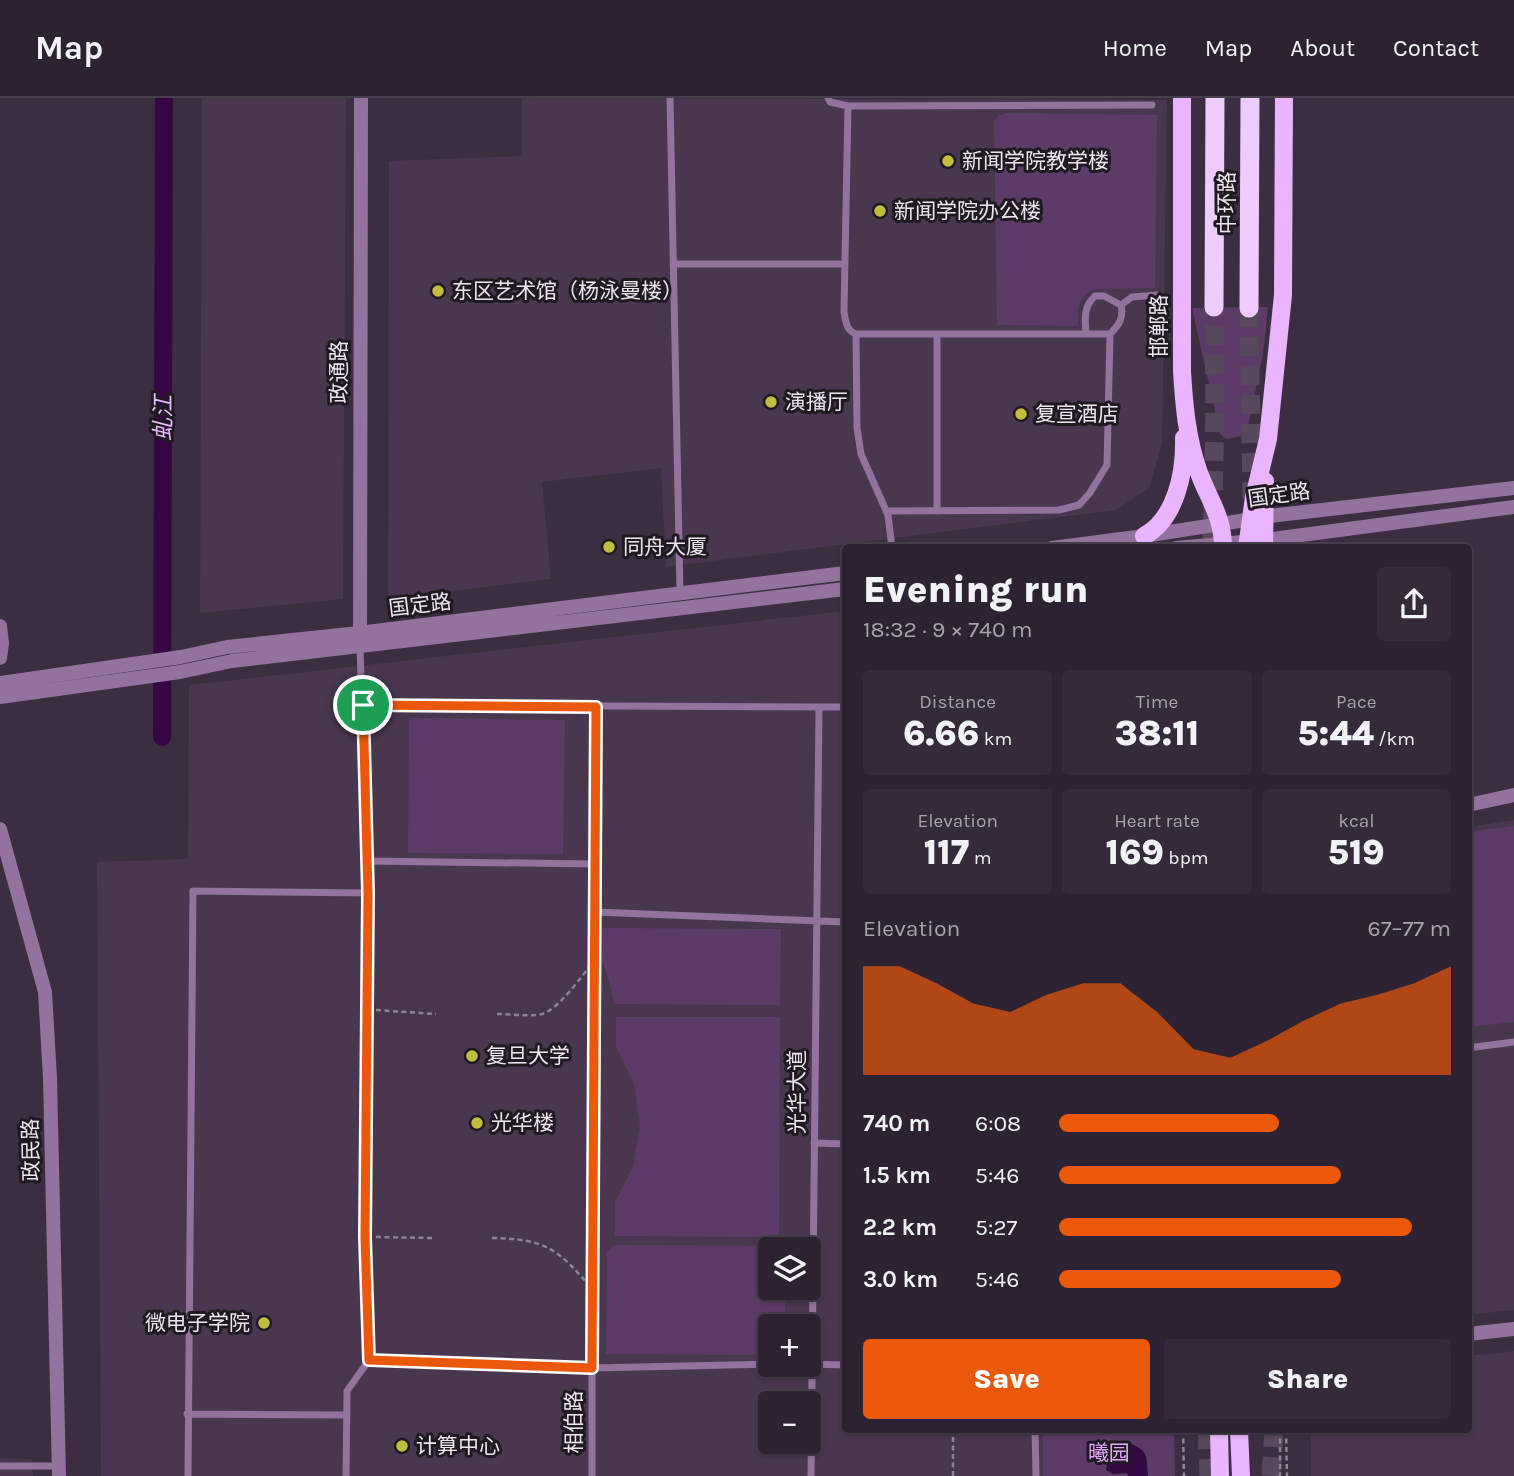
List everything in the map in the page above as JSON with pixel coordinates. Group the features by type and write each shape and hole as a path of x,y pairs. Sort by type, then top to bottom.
{"highway":[{"name":"中环路","path":"1214,307 1215,98"},
{"name":"中环路","path":"1249,308 1250,98"}],"main road":[{"name":"邯郸路","path":"1182,98 1184,407 1198,470 1222,525 1223,544"},
{"path":"1255,544 1283,295 1284,98"},
{"path":"1144,536 1160,526 1177,490 1185,444 1184,407"},
{"path":"1219,1433 1220,1476"},
{"path":"1239,1433 1241,1476"}],"street":[{"name":"政通路","path":"360,640 362,98"},
{"name":"国定路","path":"1083,544 1257,518 1514,488"},
{"name":"国定路","path":"1255,544 1514,507"},
{"name":"国定路","path":"0,683 135,670 180,673 232,661 360,640 680,593 842,573"},
{"name":"国定路","path":"0,697 135,670 227,647 360,640 842,589"},
{"path":"0,626 0,658"},
{"path":"1472,804 1514,795"},
{"name":"政民路","path":"0,830 45,992 50,1079 59,1471"},
{"path":"1472,1334 1514,1329"}],"lane":[{"path":"670,98 680,593"},
{"path":"828,98 830,102 848,106 1152,105"},
{"path":"848,106 844,312 846,326 850,331 856,334 1110,334"},
{"path":"673,264 845,264"},
{"path":"1121,305 1132,298 1157,295"},
{"path":"886,511 1059,510 1079,505 1090,494 1107,466 1110,334 1121,320 1121,305 1114,299 1094,296 1085,311 1086,334"},
{"path":"856,334 857,428 861,454 886,511 891,544"},
{"path":"937,334 937,511"},
{"path":"346,1476 347,1391 369,1360 365,1237 368,893 360,640"},
{"path":"363,705 842,707"},
{"path":"596,707 594,912 842,922"},
{"name":"光华大道","path":"811,1314 819,707"},
{"path":"367,861 594,864"},
{"path":"188,1476 193,891 368,893"},
{"path":"1472,1047 1514,1042"},
{"path":"814,1143 842,1144"},
{"path":"369,1360 592,1368 758,1364"},
{"path":"821,1364 842,1364"},
{"name":"相伯路","path":"592,1368 592,1476"},
{"name":"光华大道","path":"810,1377 811,1476"},
{"path":"187,1413 346,1415"},
{"path":"1035,1433 1036,1476"},
{"path":"0,1466 59,1471"}],"path":[{"path":"592,1368 594,912"},
{"path":"497,1014 540,1014 549,1010 570,991 593,962"},
{"path":"366,1010 436,1014"},
{"path":"365,1237 432,1238"},
{"path":"492,1238 524,1238 547,1245 569,1261 593,1290"},
{"path":"953,1433 953,1476"},
{"path":"1183,1433 1184,1476"},
{"path":"1280,1433 1280,1476"},
{"path":"1286,1433 1287,1476"}],"shaded area":[{"path":"202,98 346,98 343,599 200,613"},
{"path":"522,98 1167,100 1162,444 1149,488 1116,510 666,567 661,468 542,482 551,579 388,599 389,161 522,156"},
{"name":"复旦大学","path":"842,611 842,1433 1173,1433 1174,1476 101,1476 97,862 188,859 189,685"},
{"path":"1514,820 1514,1310 1472,1315 1472,826"},
{"path":"1514,1351 1514,1476 1311,1476 1311,1433 1472,1433 1472,1356"},
{"path":"1130,1443 1144,1452 1148,1476 1113,1474 1106,1470 1113,1452"},
{"path":"0,1458 32,1459 33,1476 0,1476"}],"green space":[{"path":"1007,113 1157,115 1155,288 1094,289 1081,300 1078,326 997,325 994,122 998,116"},
{"path":"1268,307 1263,354 1248,427 1243,436 1226,439 1220,434 1192,308"},
{"path":"409,718 565,720 563,854 408,853"},
{"path":"1514,826 1514,1022 1472,1027 1472,831"},
{"path":"602,928 781,929 780,1005 614,1004 602,961"},
{"path":"616,1017 780,1017 779,1237 615,1236 615,1202 633,1166 640,1126 634,1084 616,1047"},
{"path":"614,1245 758,1246 758,1300 785,1300 785,1314 758,1314 758,1355 606,1354 607,1252"},
{"name":"曦园","path":"1043,1433 1174,1433 1175,1476 1043,1476"}],"waterway":[{"name":"虬江","path":"162,737 164,98"}],"tunnel":[{"path":"1212,544 1214,307"},
{"path":"1249,308 1252,498"},
{"path":"1207,1433 1209,1476"},
{"path":"1271,1476 1274,1433"}],"place":[{"name":"新闻学院教学楼","path":"948,161"},
{"name":"新闻学院办公楼","path":"880,211"},
{"name":"东区艺术馆（杨泳曼楼）","path":"438,291"},
{"name":"演播厅","path":"771,402"},
{"name":"复宣酒店","path":"1021,414"},
{"name":"同舟大厦","path":"609,547"},
{"name":"复旦大学","path":"472,1056"},
{"name":"光华楼","path":"477,1123"},
{"name":"微电子学院","path":"264,1323"},
{"name":"计算中心","path":"402,1446"}],"route":[{"path":"363,705 596,707 592,1368 369,1360 365,1237 368,893 363,705"}]}
